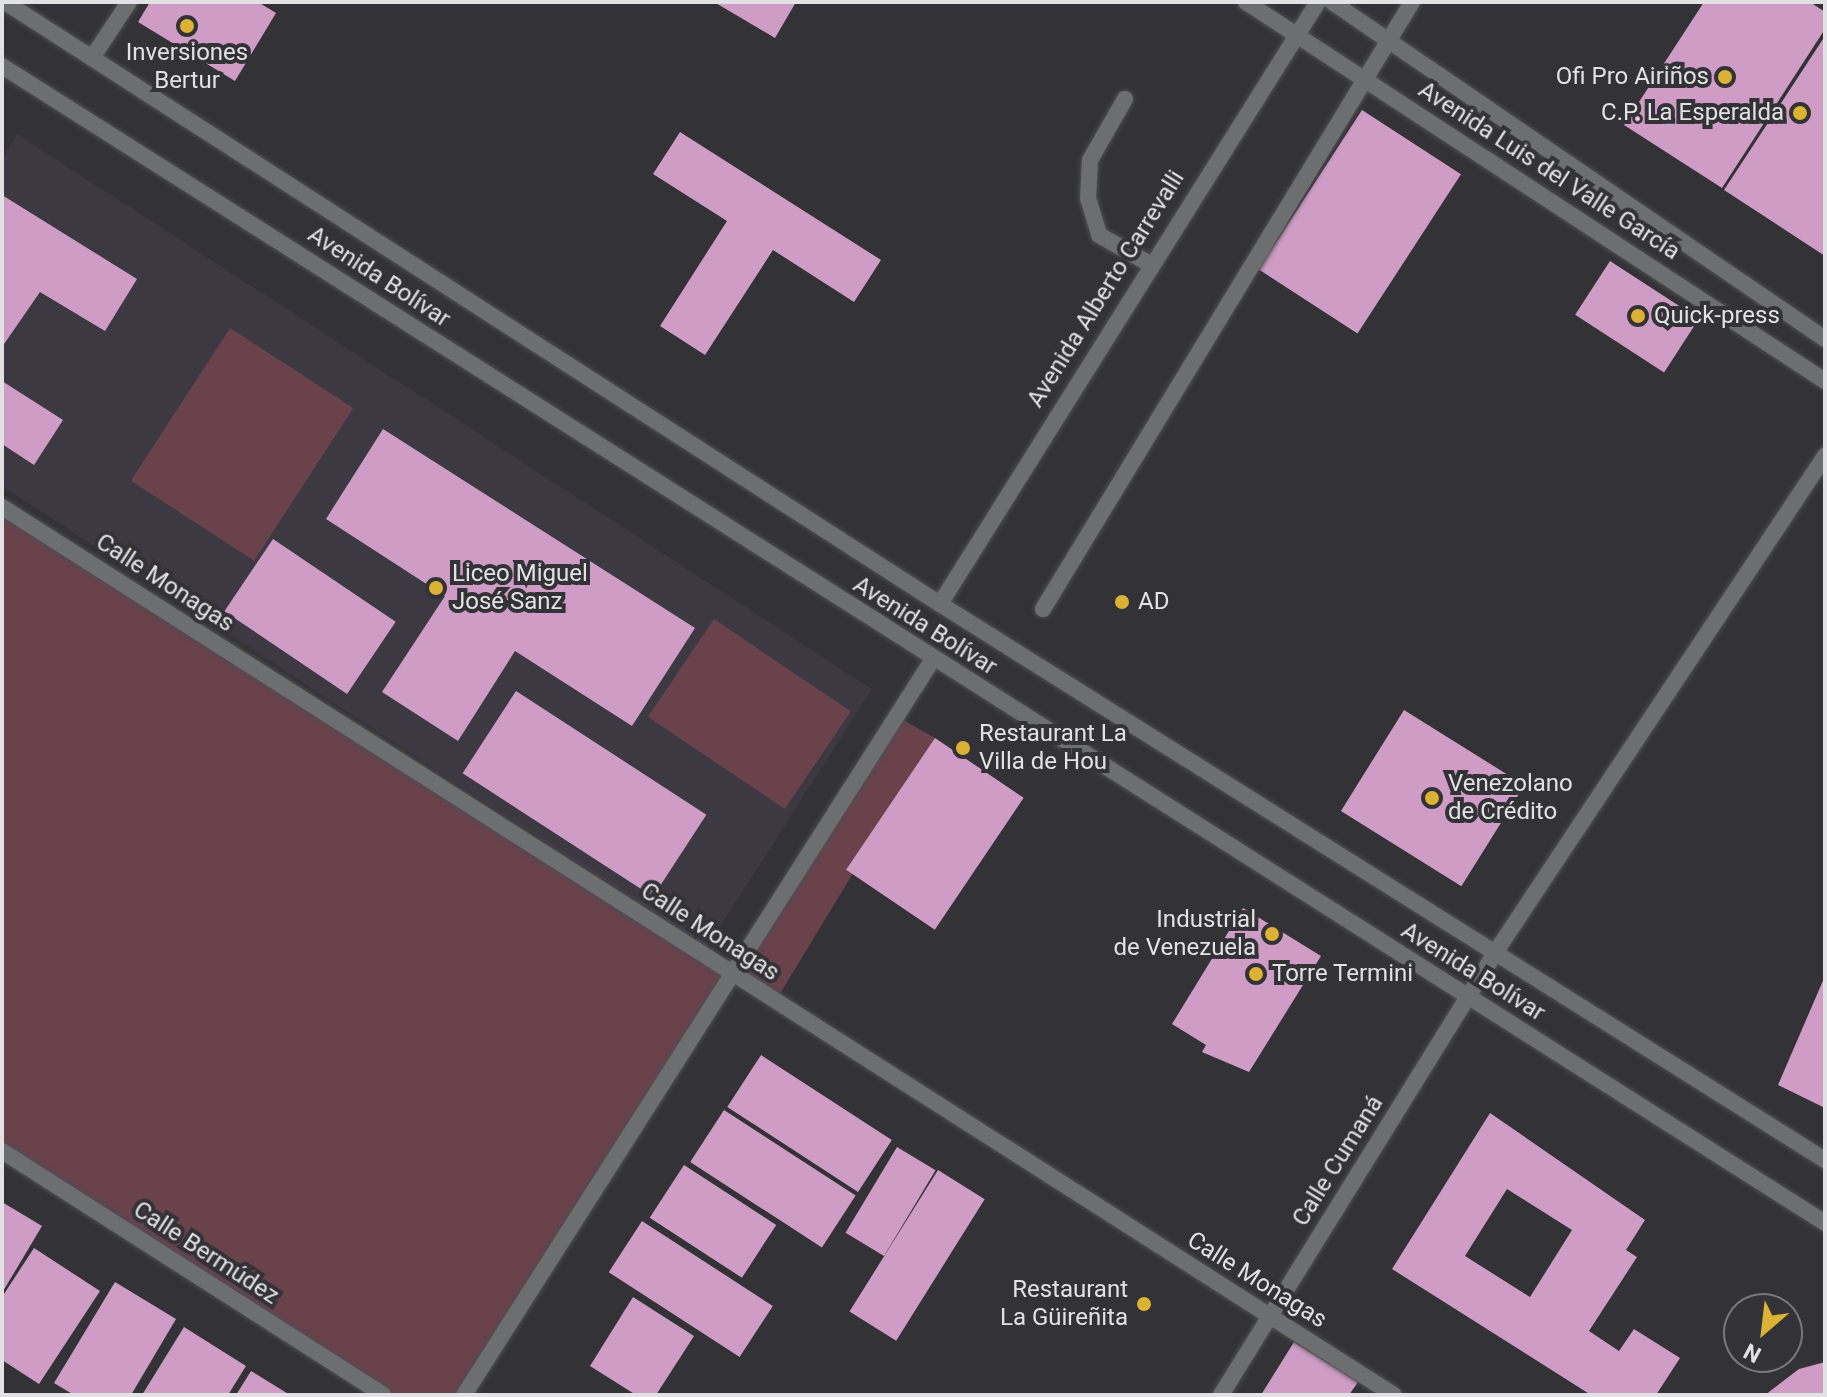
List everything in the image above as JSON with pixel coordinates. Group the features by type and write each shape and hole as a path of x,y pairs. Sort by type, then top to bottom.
{"street":[{"name":"Avenida Bolívar","path":"5,2 940,604 1825,1160"},
{"path":"92,58 129,2"},
{"name":"Avenida Luis del Valle García","path":"1246,2 1825,381"},
{"name":"Avenida Alberto Carrevalli","path":"940,604 1148,263 1318,2"},
{"name":"Avenida Luis del Valle García","path":"1332,2 1825,339"},
{"path":"1043,609 1370,81 1412,2"},
{"name":"Avenida Bolívar","path":"2,66 1825,1223"},
{"path":"1125,99 1090,160 1088,198 1099,235 1148,263"},
{"name":"Calle Cumaná","path":"1221,1395 1495,953 1825,456"},
{"name":"Calle Monagas","path":"2,507 1394,1395"},
{"path":"464,1395 736,978 933,659"},
{"name":"Calle Bermúdez","path":"2,1151 383,1395"}],"shaded area":[{"name":"Liceo Miguel José Sanz","path":"17,134 872,689 707,947 2,486 2,159"},
{"path":"230,328 353,408 254,561 131,481"},
{"path":"2,507 736,977 898,717 935,738 775,1002 737,978 464,1395 383,1395 2,1154"},
{"path":"714,619 851,711 785,809 648,717"}],"building":[{"path":"150,2 258,2 276,13 235,81 138,22"},
{"path":"714,2 796,2 775,38"},
{"name":"Ofi Pro Airiños","path":"1704,2 1810,2 1825,12 1825,29 1722,188 1624,125"},
{"name":"C.P. La Esperalda","path":"1825,36 1825,256 1724,190"},
{"path":"1362,110 1461,174 1357,334 1259,269"},
{"path":"680,132 881,260 854,302 773,250 705,355 660,326 727,221 653,174"},
{"path":"2,195 137,279 105,331 40,292 2,347"},
{"name":"Quick-press","path":"1610,261 1699,319 1664,372 1575,315"},
{"path":"2,381 63,420 34,465 2,444"},
{"path":"383,429 695,628 632,726 515,651 458,741 382,692 445,596 326,519"},
{"path":"273,539 396,622 347,694 224,611"},
{"path":"516,691 706,815 653,897 463,773"},
{"name":"Venezolano de Crédito","path":"1404,710 1524,785 1461,886 1341,811"},
{"path":"935,738 1024,798 935,930 846,870"},
{"name":"Torre Termini","path":"1243,908 1321,956 1249,1072 1202,1052 1206,1045 1172,1024"},
{"path":"1825,976 1825,1108 1778,1085"},
{"path":"761,1055 892,1140 858,1192 727,1107"},
{"path":"724,1110 856,1196 822,1248 690,1162"},
{"path":"1490,1113 1645,1220 1626,1250 1637,1257 1589,1331 1619,1351 1634,1329 1680,1358 1656,1395 1591,1395 1392,1269","holes":["1507,1189 1572,1230 1530,1297 1465,1256"]},
{"path":"897,1147 936,1170 884,1256 845,1233"},
{"path":"684,1165 776,1225 742,1278 650,1218"},
{"path":"938,1170 985,1199 896,1341 850,1312"},
{"path":"2,1202 42,1226 2,1293"},
{"path":"642,1221 773,1306 740,1357 609,1272"},
{"path":"34,1248 100,1291 39,1384 2,1360 2,1297"},
{"path":"115,1282 176,1319 131,1395 74,1395 54,1383"},
{"path":"633,1297 694,1336 656,1395 636,1395 590,1366"},
{"path":"184,1327 246,1366 228,1395 142,1395"},
{"path":"1294,1342 1358,1382 1349,1395 1261,1395"},
{"path":"1825,1362 1825,1395 1765,1395 1794,1373 1803,1373 1803,1368"},
{"path":"251,1371 290,1395 236,1395"}],"place":[{"name":"Inversiones Bertur","path":"187,26"},
{"name":"Ofi Pro Airiños","path":"1725,77"},
{"name":"C.P. La Esperalda","path":"1800,113"},
{"name":"Quick-press","path":"1638,316"},
{"name":"Liceo Miguel José Sanz","path":"436,588"},
{"name":"AD","path":"1122,602"},
{"name":"Restaurant La Villa de Hou","path":"963,748"},
{"name":"Venezolano de Crédito","path":"1432,798"},
{"name":"Industrial de Venezuela","path":"1272,934"},
{"name":"Torre Termini","path":"1256,974"},
{"name":"Restaurant La Güireñita","path":"1144,1304"}]}
